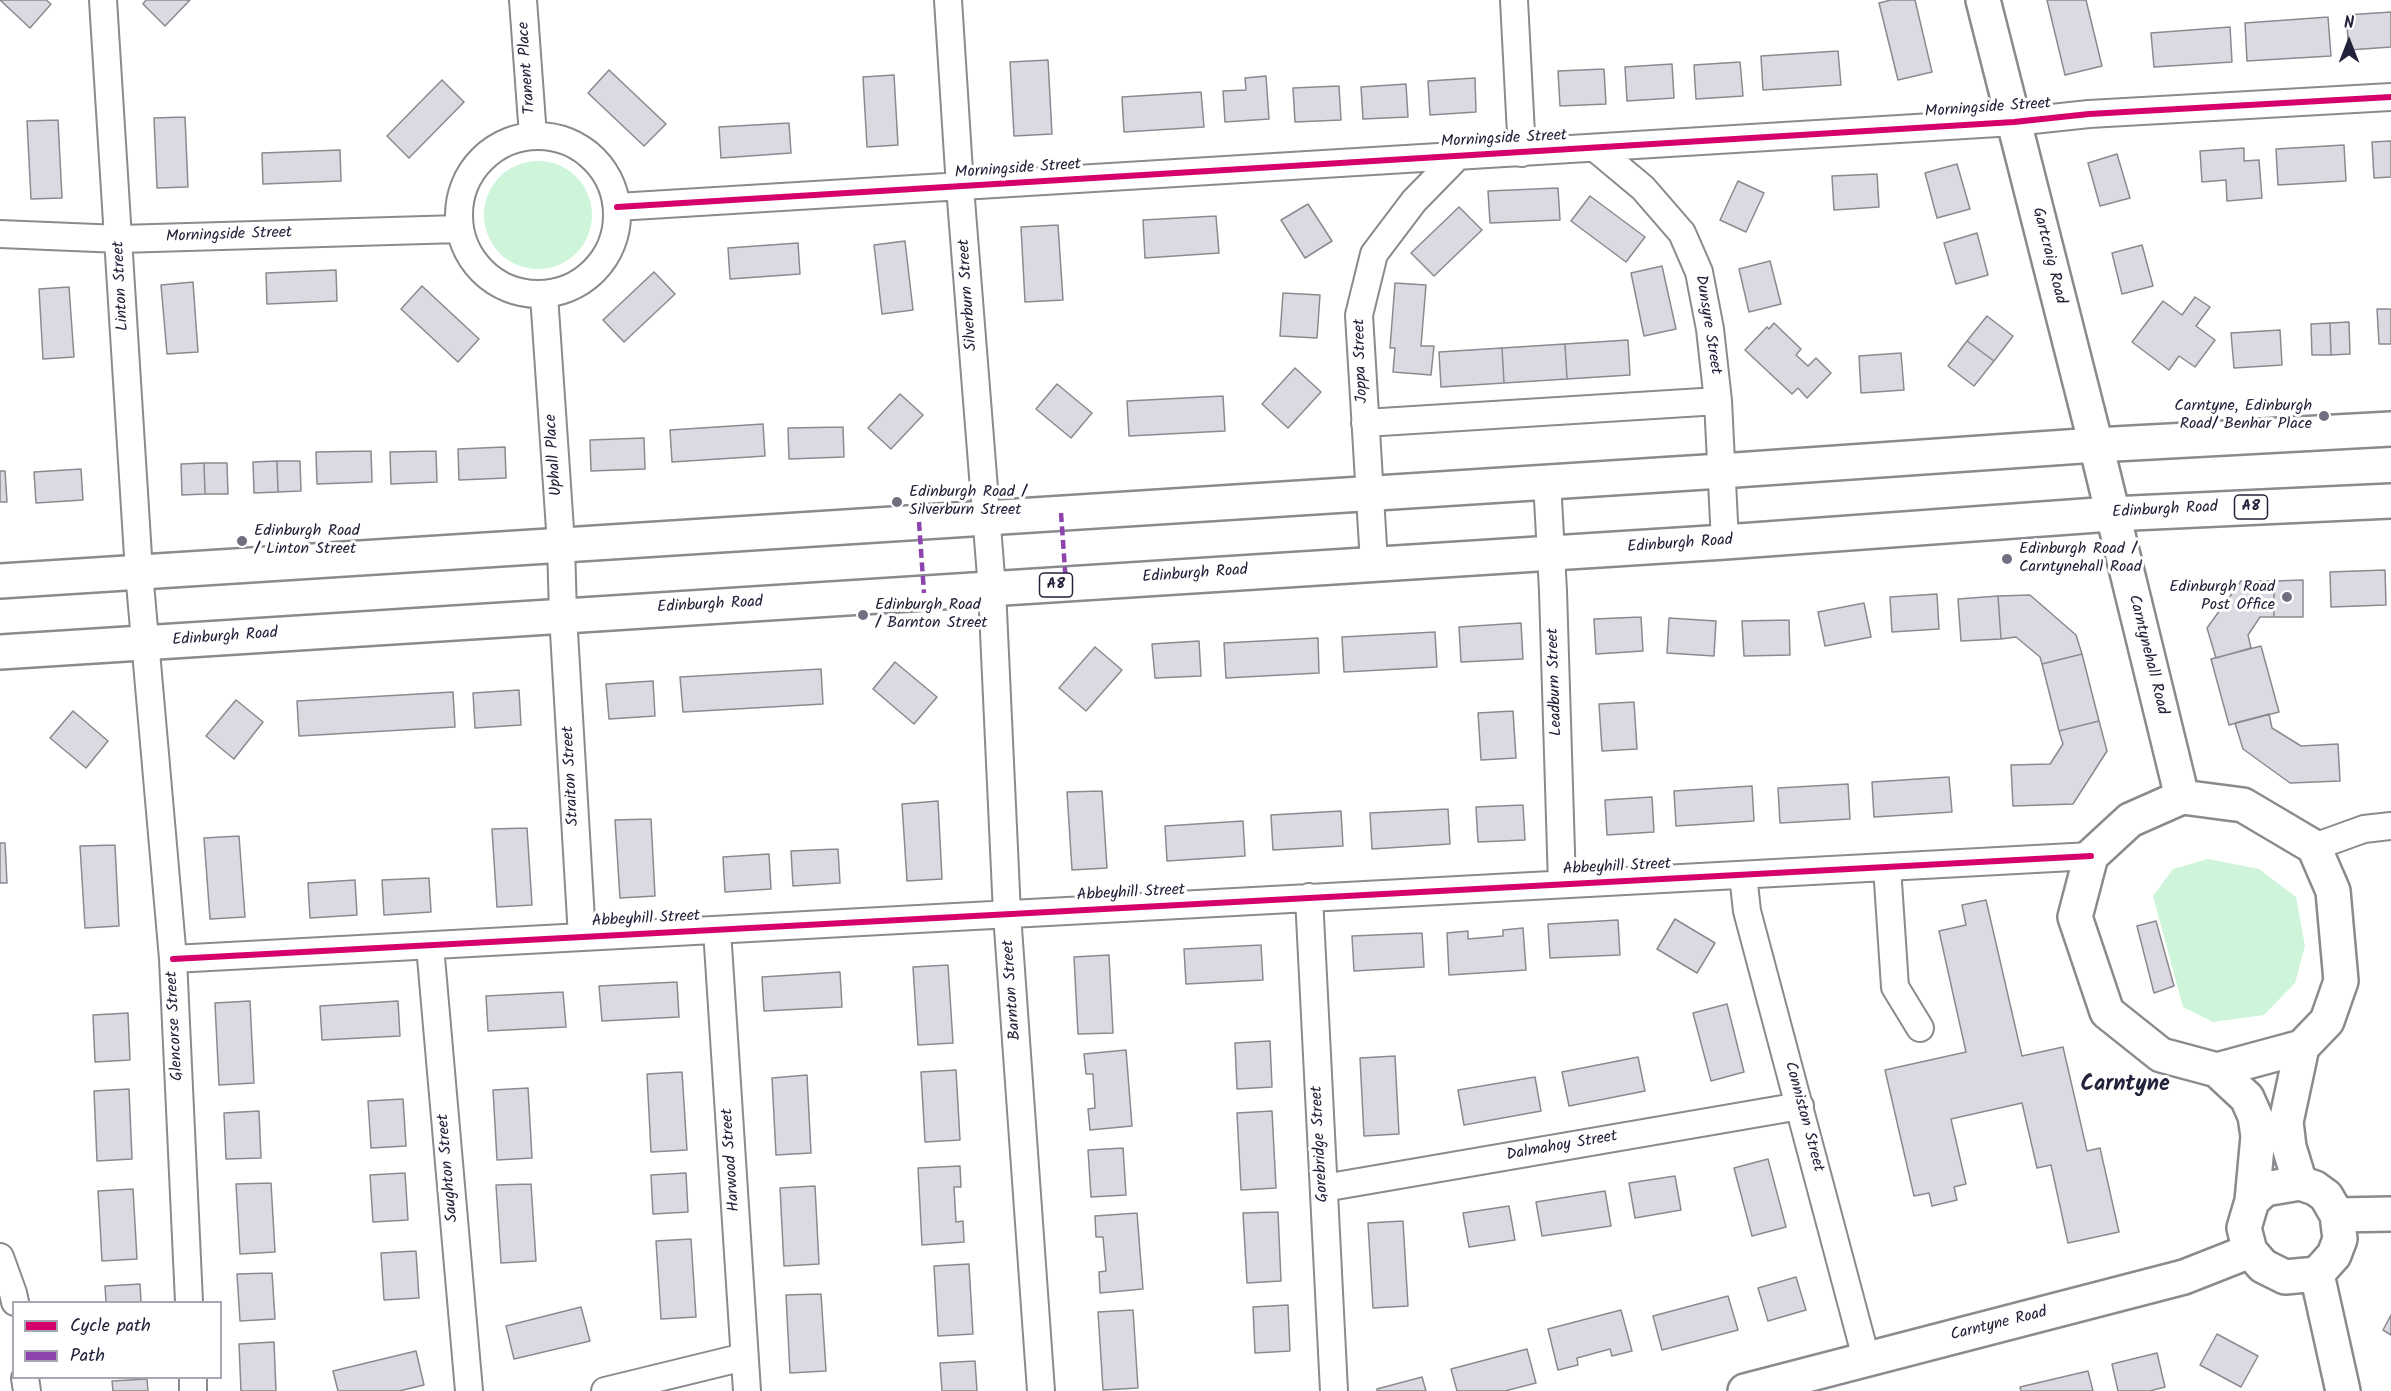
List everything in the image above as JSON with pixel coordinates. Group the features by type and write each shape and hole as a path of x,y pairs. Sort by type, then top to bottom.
{"main road":[{"name":"Gartcraig Road","path":"1983,0 2096,445 2111,513"},
{"path":"0,581 2096,445 2391,429"},
{"name":"Edinburgh Road","path":"0,652 1725,542 2111,513 2391,501"},
{"name":"Carntynehall Road","path":"2111,513 2182,797"},
{"path":"2252,1201 2265,1189 2300,1183 2315,1188 2326,1196 2337,1215 2340,1239 2326,1267 2317,1274 2285,1277 2263,1266 2250,1251 2244,1228 2252,1201 2258,1136 2255,1116 2247,1098 2217,1070 2160,1055 2107,1012 2075,917 2091,856 2130,820 2182,797 2243,805 2314,847 2333,891 2341,981 2327,1021 2302,1047 2289,1096 2286,1122 2289,1147 2300,1183"},
{"path":"2217,1070 2302,1047"},
{"path":"2337,1215 2391,1214"},
{"name":"Carntyne Road","path":"1745,1391 2184,1277 2250,1251"},
{"path":"2317,1274 2343,1391"}],"street":[{"name":"Linton Street","path":"103,0 144,643"},
{"name":"Tranent Place","path":"523,0 533,136"},
{"name":"Silverburn Street","path":"948,0 960,187 992,589"},
{"path":"1514,0 1522,153"},
{"name":"Morningside Street","path":"617,207 1522,153 2014,122 2089,114 2391,97"},
{"path":"533,136 558,138 580,148 599,163 611,184 617,207 616,233 601,263 590,276 568,289 544,295 520,293 498,285 480,271 466,251 459,229 459,202 468,177 484,156 507,141 533,136"},
{"name":"Dunsyre Street","path":"1594,148 1643,188 1682,233 1699,272 1710,329 1718,401 1725,542"},
{"name":"Joppa Street","path":"1374,563 1359,315 1374,254 1414,201 1458,156"},
{"name":"Morningside Street","path":"0,234 120,239 459,229"},
{"name":"Uphall Place","path":"544,295 561,544 563,615"},
{"path":"1365,423 1718,401"},
{"name":"Leadburn Street","path":"1547,481 1562,884"},
{"name":"Barnton Street","path":"992,589 1007,914 1041,1391"},
{"name":"Straiton Street","path":"563,615 582,937"},
{"name":"Glencorse Street","path":"144,643 173,959 189,1301"},
{"path":"2314,847 2364,829 2391,826"},
{"name":"Abbeyhill Street","path":"173,959 2091,856"},
{"path":"1887,867 1895,987 1920,1028"},
{"name":"Conniston Street","path":"1743,875 1747,911 1866,1358"},
{"name":"Gorebridge Street","path":"1309,897 1334,1391"},
{"name":"Harwood Street","path":"717,930 747,1391"},
{"name":"Saughton Street","path":"430,945 469,1391"},
{"name":"Dalmahoy Street","path":"1324,1188 1800,1106"},
{"path":"0,1257 15,1301"},
{"path":"605,1391 744,1357"}],"green space":[{"path":"538,161 559,165 576,177 588,194 592,215 588,236 576,253 559,265 538,269 517,265 500,253 488,236 484,215 488,194 500,177 517,165"},
{"path":"2208,859 2259,869 2296,897 2305,946 2295,983 2264,1015 2213,1022 2183,1007 2153,896 2173,869"}],"building":[{"path":"0,0 46,0 51,4 30,28"},
{"path":"146,0 190,0 165,26 143,4"},
{"path":"1891,0 1915,0 1932,72 1898,80 1879,3"},
{"path":"2047,0 2086,0 2102,66 2065,75"},
{"path":"2391,12 2391,47 2349,50 2346,15"},
{"path":"2328,17 2331,56 2247,61 2245,23"},
{"path":"2230,27 2232,62 2154,67 2151,33"},
{"path":"1838,51 1841,85 1763,90 1761,56"},
{"path":"1048,60 1052,134 1014,136 1010,62"},
{"path":"1740,62 1743,96 1696,99 1694,65"},
{"path":"1672,64 1674,98 1627,101 1625,67"},
{"path":"1604,69 1606,104 1560,106 1558,71"},
{"path":"609,70 666,124 644,146 588,93"},
{"path":"894,75 898,145 867,147 863,77"},
{"path":"1266,76 1269,119 1225,122 1223,91 1246,90 1245,78"},
{"path":"1475,78 1476,112 1430,115 1428,81"},
{"path":"442,80 464,102 409,158 387,136"},
{"path":"1406,84 1408,117 1363,119 1361,87"},
{"path":"1339,86 1341,120 1295,122 1293,88"},
{"path":"1201,92 1204,127 1124,132 1122,97"},
{"path":"185,117 188,187 157,188 154,118"},
{"path":"58,120 62,198 31,199 27,121"},
{"path":"789,123 791,153 721,158 719,127"},
{"path":"2391,141 2391,177 2374,178 2372,142"},
{"path":"2344,145 2346,181 2278,185 2276,149"},
{"path":"2244,148 2244,161 2259,160 2262,198 2227,201 2226,180 2202,182 2200,151"},
{"path":"340,150 341,181 263,184 262,153"},
{"path":"2117,154 2130,198 2100,206 2088,163"},
{"path":"1957,164 1970,209 1937,218 1925,173"},
{"path":"1877,174 1879,207 1834,210 1832,176"},
{"path":"1738,181 1764,193 1746,232 1720,220"},
{"path":"1558,188 1560,220 1490,223 1488,191"},
{"path":"1590,196 1645,237 1626,262 1571,221"},
{"path":"1308,204 1332,241 1305,258 1281,220"},
{"path":"1459,207 1482,230 1434,276 1411,253"},
{"path":"1216,216 1219,253 1145,258 1143,220"},
{"path":"1058,225 1063,300 1025,302 1021,227"},
{"path":"1977,233 1988,275 1956,284 1944,243"},
{"path":"905,241 913,310 882,314 874,245"},
{"path":"798,243 800,274 730,279 728,248"},
{"path":"2142,245 2153,286 2122,294 2112,253"},
{"path":"1770,261 1781,304 1749,312 1739,269"},
{"path":"1662,266 1676,329 1644,336 1631,273"},
{"path":"336,270 337,301 267,304 266,273"},
{"path":"654,272 675,294 624,342 603,320"},
{"path":"193,282 198,352 167,354 161,285"},
{"path":"1395,283 1426,285 1421,346 1434,346 1431,375 1393,372 1395,348 1390,348"},
{"path":"422,286 479,339 458,362 401,309"},
{"path":"69,287 74,357 43,359 39,289"},
{"path":"1283,293 1320,295 1317,338 1280,336"},
{"path":"2195,297 2210,307 2196,326 2215,340 2195,367 2179,356 2169,370 2132,342 2163,301 2182,315"},
{"path":"2377,309 2391,309 2391,344 2379,344"},
{"path":"1987,316 2013,336 1994,361 1967,341"},
{"path":"2349,322 2350,354 2331,355 2330,323"},
{"path":"1774,323 1801,349 1796,355 1808,366 1816,358 1831,373 1807,398 1798,388 1792,394 1745,350 1767,327 1769,329"},
{"path":"2330,323 2331,355 2312,355 2311,324"},
{"path":"2280,330 2282,365 2234,368 2231,333"},
{"path":"1628,340 1630,375 1567,379 1565,344"},
{"path":"1967,341 1994,361 1974,386 1948,366"},
{"path":"1565,344 1567,379 1504,383 1502,348"},
{"path":"1502,348 1504,383 1441,387 1439,352"},
{"path":"1901,353 1904,390 1861,393 1859,356"},
{"path":"1295,368 1321,392 1288,428 1262,404"},
{"path":"1057,384 1092,413 1071,438 1036,409"},
{"path":"900,394 923,415 891,449 868,428"},
{"path":"1223,396 1225,431 1129,436 1127,401"},
{"path":"763,424 765,456 672,462 670,430"},
{"path":"843,427 844,457 789,459 788,428"},
{"path":"644,438 645,469 591,471 590,440"},
{"path":"505,447 506,478 459,480 458,449"},
{"path":"371,451 372,482 317,484 316,452"},
{"path":"436,451 437,482 391,484 390,452"},
{"path":"277,461 278,492 254,493 253,462"},
{"path":"277,461 300,461 301,491 278,492"},
{"path":"204,463 205,494 182,495 181,464"},
{"path":"204,463 227,463 228,494 205,494"},
{"path":"81,469 83,500 36,503 34,472"},
{"path":"0,471 5,471 7,502 0,502"},
{"path":"2385,570 2386,605 2331,607 2330,572"},
{"path":"2303,580 2303,617 2274,617 2274,581"},
{"path":"2241,581 2274,581 2274,617 2260,617 2248,635 2251,648 2216,658 2207,628"},
{"path":"1937,594 1939,629 1892,632 1890,597"},
{"path":"2030,595 2076,635 2082,654 2042,664 2040,657 2016,637 2001,639 1998,596"},
{"path":"1998,596 2001,639 1961,641 1958,599"},
{"path":"1864,603 1871,637 1825,646 1818,612"},
{"path":"1641,617 1643,651 1596,654 1594,619"},
{"path":"1669,618 1716,621 1714,656 1667,653"},
{"path":"1789,620 1790,655 1744,656 1742,621"},
{"path":"1521,623 1523,659 1461,662 1459,627"},
{"path":"1435,632 1437,667 1344,672 1342,637"},
{"path":"1318,638 1319,673 1226,678 1224,643"},
{"path":"1199,641 1201,676 1155,678 1152,644"},
{"path":"2261,646 2279,712 2229,725 2211,659"},
{"path":"1095,647 1122,670 1086,711 1059,688"},
{"path":"2082,654 2099,721 2059,731 2042,664"},
{"path":"895,662 937,697 914,724 873,689"},
{"path":"821,669 823,704 683,712 680,677"},
{"path":"653,681 655,716 609,719 606,684"},
{"path":"519,690 521,725 475,728 473,693"},
{"path":"453,692 455,727 299,736 297,701"},
{"path":"236,700 263,722 234,759 206,736"},
{"path":"1634,702 1637,749 1602,751 1599,704"},
{"path":"73,711 108,741 86,768 50,738"},
{"path":"1513,711 1516,758 1481,760 1478,713"},
{"path":"2269,714 2272,728 2301,746 2338,744 2340,781 2290,783 2243,749 2235,723"},
{"path":"2099,721 2107,751 2073,804 2013,806 2011,765 2050,764 2063,744 2059,731"},
{"path":"1949,777 1952,812 1874,817 1872,782"},
{"path":"1848,784 1850,819 1780,823 1778,788"},
{"path":"1752,786 1754,821 1676,826 1674,791"},
{"path":"1102,791 1107,868 1072,870 1067,792"},
{"path":"1652,797 1654,832 1607,835 1605,800"},
{"path":"938,801 942,879 907,881 902,804"},
{"path":"1523,805 1525,840 1478,842 1476,807"},
{"path":"1448,809 1450,844 1372,849 1370,813"},
{"path":"1341,811 1343,846 1273,850 1271,815"},
{"path":"651,819 655,896 620,898 615,820"},
{"path":"1243,821 1245,856 1167,861 1165,826"},
{"path":"527,828 532,905 497,907 492,829"},
{"path":"239,836 245,917 210,919 204,838"},
{"path":"0,843 5,843 7,883 0,883"},
{"path":"115,845 119,926 85,928 80,846"},
{"path":"838,849 840,883 793,886 791,851"},
{"path":"769,854 771,889 725,892 723,857"},
{"path":"429,878 431,912 384,915 382,880"},
{"path":"355,880 357,915 310,918 308,883"},
{"path":"1986,900 2022,1056 2063,1047 2087,1151 2100,1148 2119,1232 2068,1243 2051,1165 2037,1168 2022,1103 1951,1119 1966,1184 1954,1187 1957,1200 1932,1206 1929,1193 1914,1196 1885,1070 1966,1052 1939,931 1966,925 1962,905"},
{"path":"1675,919 1715,943 1697,973 1657,949"},
{"path":"1618,920 1620,955 1550,958 1548,924"},
{"path":"2156,921 2174,986 2154,993 2137,926"},
{"path":"1523,928 1526,970 1449,975 1447,933 1468,931 1468,939 1503,936 1503,930"},
{"path":"1422,933 1424,967 1354,971 1352,936"},
{"path":"1261,945 1263,980 1186,984 1184,949"},
{"path":"1109,955 1113,1033 1078,1034 1074,957"},
{"path":"948,965 953,1043 918,1045 913,967"},
{"path":"840,972 842,1007 764,1011 762,977"},
{"path":"677,982 679,1017 602,1021 599,986"},
{"path":"563,992 566,1027 488,1031 486,996"},
{"path":"250,1001 254,1083 219,1085 215,1003"},
{"path":"398,1001 400,1036 322,1040 320,1006"},
{"path":"1727,1004 1744,1072 1711,1081 1693,1013"},
{"path":"128,1013 130,1060 95,1062 93,1015"},
{"path":"1270,1041 1272,1087 1237,1089 1235,1043"},
{"path":"1126,1050 1132,1126 1090,1130 1088,1109 1095,1108 1093,1074 1086,1074 1084,1054"},
{"path":"1395,1056 1399,1134 1364,1136 1360,1058"},
{"path":"1638,1057 1645,1091 1569,1106 1562,1072"},
{"path":"956,1070 960,1140 925,1142 921,1072"},
{"path":"682,1072 687,1150 651,1152 647,1074"},
{"path":"807,1075 811,1153 776,1155 772,1078"},
{"path":"1535,1077 1541,1111 1464,1125 1458,1090"},
{"path":"528,1088 532,1158 497,1160 493,1090"},
{"path":"129,1089 132,1159 97,1161 94,1091"},
{"path":"403,1099 406,1146 371,1148 368,1101"},
{"path":"259,1111 261,1158 226,1159 224,1113"},
{"path":"1272,1111 1276,1188 1241,1190 1237,1113"},
{"path":"1123,1148 1126,1195 1091,1197 1088,1150"},
{"path":"1768,1159 1786,1227 1752,1236 1734,1168"},
{"path":"960,1166 961,1187 954,1187 956,1222 963,1221 964,1242 922,1245 918,1168"},
{"path":"405,1173 408,1220 373,1222 370,1175"},
{"path":"686,1173 688,1212 653,1214 651,1175"},
{"path":"1675,1176 1681,1210 1635,1218 1629,1183"},
{"path":"271,1183 275,1252 240,1254 236,1184"},
{"path":"531,1184 536,1261 501,1263 496,1185"},
{"path":"815,1186 819,1264 784,1266 780,1188"},
{"path":"133,1189 137,1259 102,1261 98,1191"},
{"path":"1605,1191 1611,1226 1542,1236 1536,1202"},
{"path":"1509,1206 1515,1240 1469,1247 1463,1213"},
{"path":"1278,1212 1281,1281 1247,1283 1243,1213"},
{"path":"1137,1213 1143,1289 1100,1293 1099,1272 1106,1271 1103,1237 1096,1237 1095,1216"},
{"path":"1403,1221 1408,1306 1373,1308 1368,1223"},
{"path":"691,1239 696,1317 661,1319 656,1241"},
{"path":"416,1251 419,1298 384,1300 381,1253"},
{"path":"969,1264 973,1334 938,1336 934,1266"},
{"path":"272,1273 275,1319 240,1321 237,1274"},
{"path":"1796,1277 1806,1310 1768,1321 1758,1288"},
{"path":"140,1284 141,1301 106,1301 105,1286"},
{"path":"821,1294 826,1371 790,1373 786,1295"},
{"path":"1728,1296 1738,1330 1662,1350 1653,1316"},
{"path":"1288,1305 1290,1351 1255,1353 1253,1307"},
{"path":"581,1307 590,1341 514,1359 506,1326"},
{"path":"1133,1310 1138,1388 1103,1390 1098,1312"},
{"path":"1621,1310 1632,1351 1612,1356 1610,1349 1577,1358 1578,1365 1558,1370 1548,1329"},
{"path":"2391,1315 2391,1335 2383,1330"},
{"path":"2217,1334 2258,1356 2241,1387 2200,1365"},
{"path":"274,1342 276,1391 241,1391 239,1344"},
{"path":"1527,1349 1536,1383 1505,1391 1457,1391 1451,1369"},
{"path":"416,1351 424,1385 399,1391 338,1391 333,1371"},
{"path":"2157,1353 2165,1387 2150,1391 2118,1391 2112,1364"},
{"path":"975,1361 977,1391 942,1391 940,1363"},
{"path":"2088,1371 2093,1391 2021,1391 2020,1387"},
{"path":"1422,1377 1426,1391 1377,1391 1377,1389"},
{"path":"147,1379 148,1391 113,1391 112,1381"}],"marked path":[{"path":"1061,513 1066,584"},
{"path":"919,522 924,593"}],"cycle path":[{"path":"617,207 2391,97"},
{"path":"173,959 2091,856"}],"place":[{"name":"Carntyne, Edinburgh Road/ Benhar Place","path":"2324,416"},
{"name":"Edinburgh Road / Silverburn Street","path":"897,502"},
{"name":"Edinburgh Road / Linton Street","path":"242,541"},
{"name":"Edinburgh Road / Carntynehall Road","path":"2007,559"},
{"name":"Edinburgh Road Post Office","path":"2287,597"},
{"name":"Edinburgh Road / Barnton Street","path":"863,615"}],"district":[{"name":"Carntyne","path":"2125,1086"}]}
